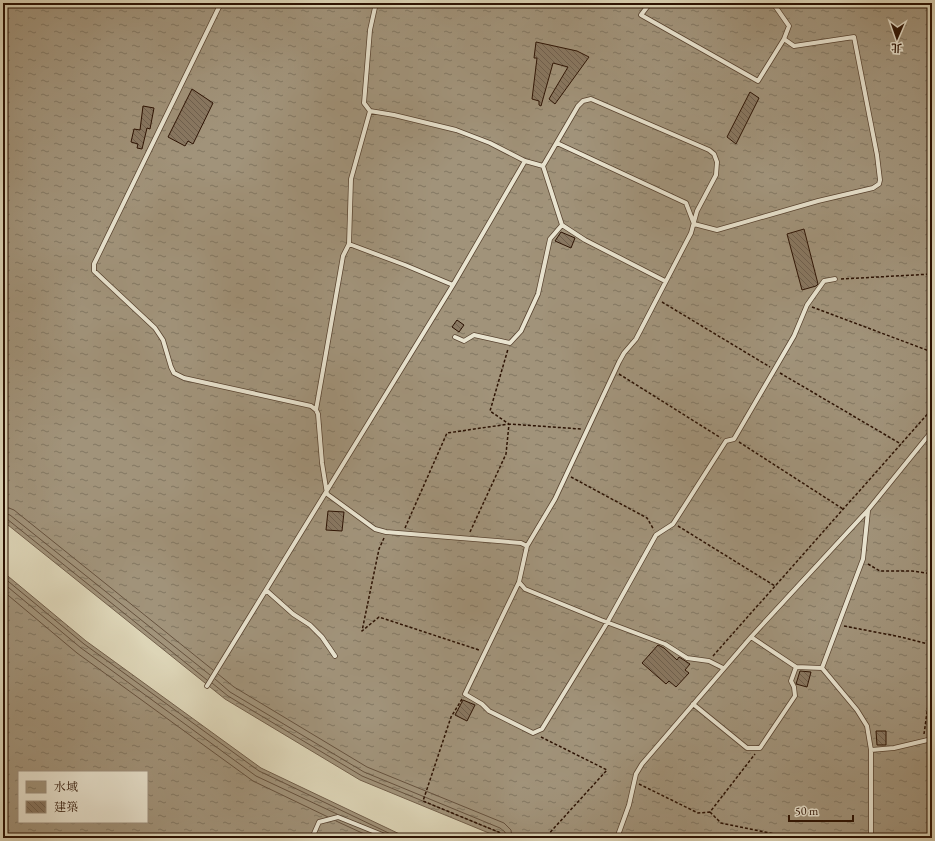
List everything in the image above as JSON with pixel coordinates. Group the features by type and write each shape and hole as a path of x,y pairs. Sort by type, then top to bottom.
{"lane":[{"path":"221,3 94,264 94,271 154,328 163,340 174,373 184,378 311,406 316,410 318,414 322,463 327,494 376,529 386,532 521,543 527,546"},
{"path":"376,3 370,30 364,103 370,111 394,115 456,130 490,143 525,161 543,166"},
{"path":"650,3 641,15 758,81 784,39 789,26 773,3"},
{"path":"694,224 717,230 818,201 873,188 879,184 880,180 877,155 854,37 794,46 784,39"},
{"path":"665,281 585,240 562,225 543,166 578,106 583,101 591,99 709,150 714,154 717,162 716,175 698,211 691,233 636,339 624,353 614,371 555,499 527,546 519,582 465,694 482,704 489,711 532,732 542,729 607,623 656,535 673,524 726,441 734,439 794,336 806,305 824,281 835,279"},
{"path":"316,410 343,256 349,244 352,179 370,111"},
{"path":"557,143 686,203 694,224"},
{"path":"207,686 453,285 525,161"},
{"path":"455,337 464,341 474,335 510,342 521,331 538,294 550,239 562,225"},
{"path":"349,244 453,285"},
{"path":"617,838 629,805 636,774 642,764 723,668 868,510 932,431"},
{"path":"822,668 862,560 868,510"},
{"path":"519,582 525,589 607,623 665,644 687,658 709,661 723,668"},
{"path":"266,590 293,614 310,625 322,637 335,656"},
{"path":"751,637 796,667 822,668 858,710 867,726 871,750 871,834 868,838"},
{"path":"693,704 747,748 760,748 795,696 794,687 791,680 796,667"},
{"path":"871,750 894,748 932,739"},
{"path":"312,838 319,822 338,817 390,838"}],"path":[{"path":"835,279 932,274"},
{"path":"806,305 932,352"},
{"path":"509,424 490,411 510,342"},
{"path":"614,371 726,441"},
{"path":"709,661 932,409"},
{"path":"467,539 506,454 509,424"},
{"path":"402,533 447,433 509,424 587,430"},
{"path":"734,439 843,509"},
{"path":"566,474 648,518 656,535"},
{"path":"673,524 775,586"},
{"path":"386,532 379,549 362,631 379,617 485,652"},
{"path":"862,560 880,571 912,571 932,574"},
{"path":"838,625 901,637 932,645"},
{"path":"923,740 932,677"},
{"path":"465,694 451,717 423,801 513,838"},
{"path":"532,732 607,770 545,838"},
{"path":"634,782 698,813 710,812 760,748"},
{"path":"710,812 721,823 794,838"}],"water":[{"path":"3,3 932,3 932,838 501,838 360,780 225,699 3,521"},
{"path":"3,572 86,641 261,768 408,838 3,838"}],"building":[{"path":"536,42 577,51 589,57 555,104 549,99 568,67 553,63 541,106 539,105 539,101 532,99 537,58 534,58"},
{"path":"192,89 213,103 193,144 188,141 185,146 168,137"},
{"path":"750,92 759,98 736,144 727,137"},
{"path":"143,106 154,108 150,129 147,128 142,149 137,148 138,144 131,142 134,129 140,130"},
{"path":"804,229 818,284 802,290 787,234"},
{"path":"561,232 575,238 571,248 555,241"},
{"path":"457,320 464,325 459,332 452,327"},
{"path":"328,511 344,512 342,531 326,530"},
{"path":"658,645 664,648 677,660 679,657 690,664 685,670 689,673 676,687 669,681 666,684 642,663"},
{"path":"800,671 811,672 807,687 796,684"},
{"path":"463,700 475,705 467,721 455,715"},
{"path":"876,731 886,731 886,745 877,745"}]}
